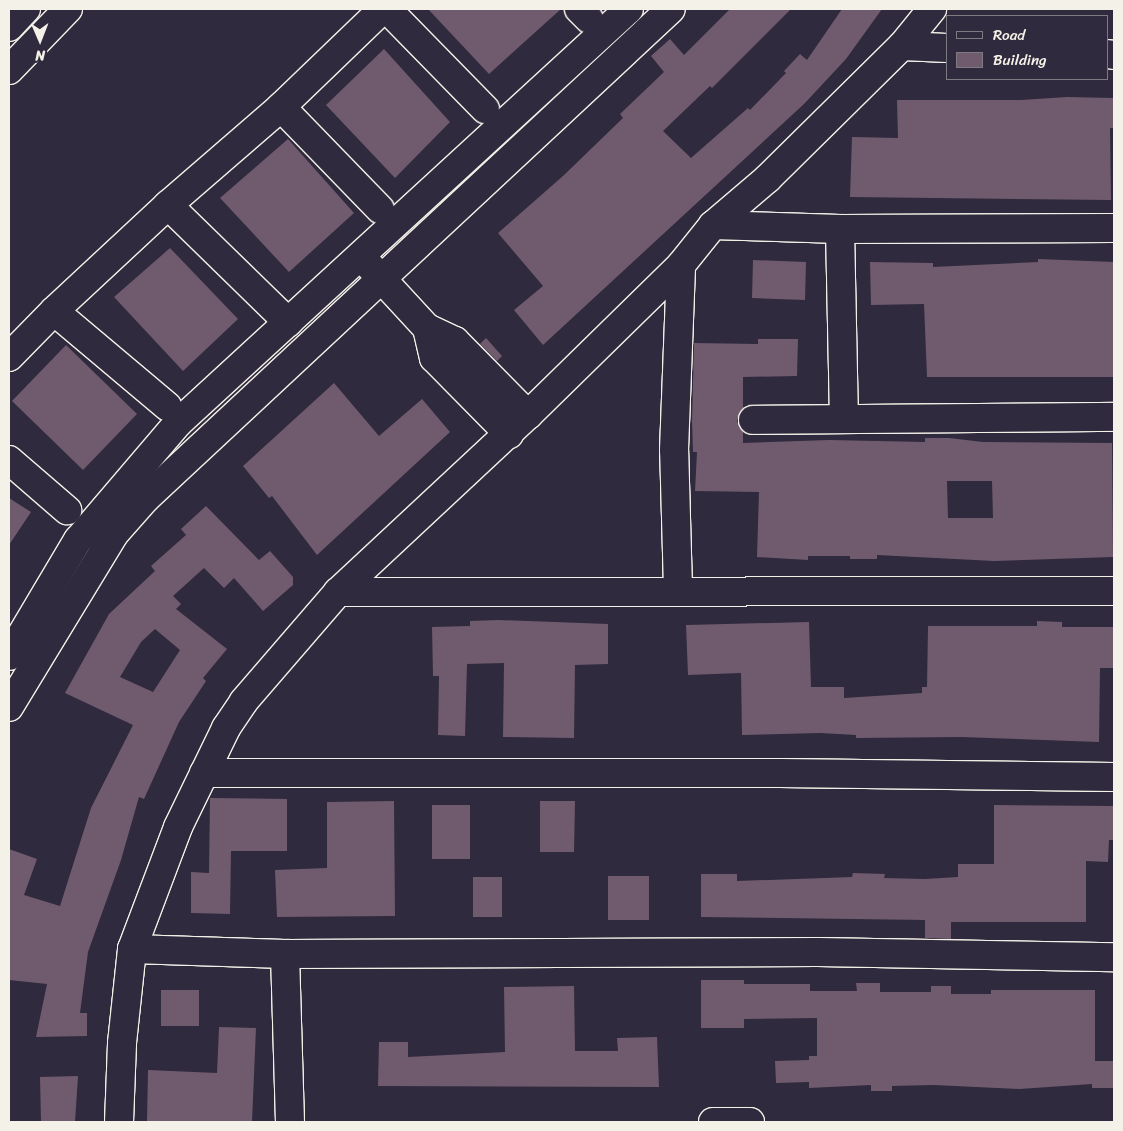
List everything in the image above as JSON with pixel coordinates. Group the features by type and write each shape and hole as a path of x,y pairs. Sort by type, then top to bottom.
{"street":[{"path":"9,28 26,9"},
{"path":"9,70 68,9"},
{"path":"9,357 54,311 168,205 281,107 383,9"},
{"path":"387,9 485,109"},
{"path":"9,656 78,540 178,422 629,9"},
{"path":"9,707 115,533 174,469 671,9"},
{"path":"119,1122 122,1043 132,949 178,827 204,772 244,701 338,592 509,434 681,265 713,225 767,179 902,46 932,9"},
{"path":"902,46 946,48"},
{"path":"281,107 380,209"},
{"path":"168,205 288,322"},
{"path":"713,225 840,229 1114,228"},
{"path":"840,229 844,418"},
{"path":"359,255 427,328 455,341 528,415"},
{"path":"678,589 674,450 681,265"},
{"path":"54,311 167,406"},
{"path":"427,328 434,358 509,434"},
{"path":"753,420 1114,417"},
{"path":"9,460 66,510"},
{"path":"338,592 678,589 1114,591"},
{"path":"204,772 780,773 1114,777"},
{"path":"132,949 285,954 818,952 1114,957"},
{"path":"285,954 290,1122"},
{"path":"713,1122 750,1122"}],"building":[{"path":"428,9 561,9 489,74"},
{"path":"730,9 791,9 712,88 710,86 663,131 691,158 748,108 750,110 786,73 784,71 800,54 807,60 842,9 882,9 846,59 804,104 543,345 514,310 543,286 498,233 563,176 623,118 620,114 664,72 651,56 670,39 684,55"},
{"path":"384,49 450,122 395,178 326,105"},
{"path":"1067,97 1114,98 1114,128 1110,128 1111,200 850,197 852,137 898,138 897,100 1021,100"},
{"path":"288,139 354,213 289,272 220,198"},
{"path":"170,248 238,319 183,371 114,297"},
{"path":"1038,259 1114,262 1113,377 927,377 924,304 871,305 870,262 933,263 933,267 1038,262"},
{"path":"753,260 806,262 805,300 752,298"},
{"path":"486,338 502,356 497,361 480,344"},
{"path":"758,339 798,339 797,376 743,377 743,408 737,421 743,432 743,443 829,440 925,442 925,438 949,438 983,442 1112,443 1113,557 994,561 877,555 877,559 850,559 850,556 808,556 808,560 757,557 759,492 695,491 697,452 693,452 692,421 694,343 758,344","holes":["947,481 992,481 993,518 948,518"]},
{"path":"66,345 137,414 83,470 12,401"},
{"path":"334,383 379,436 422,399 450,432 317,555 272,496 269,498 243,466"},
{"path":"9,498 31,512 9,545"},
{"path":"206,506 259,560 270,551 293,577 293,585 263,611 234,578 224,588 204,568 173,596 181,604 176,609 227,649 203,678 206,681 179,722 144,799 139,797 121,860 88,952 80,1013 87,1013 87,1036 36,1037 47,984 9,980 9,849 37,859 24,895 60,906 91,808 133,725 65,693 109,614 155,571 151,566 186,535 181,529","holes":["155,629 180,650 153,692 120,677 141,642"]},
{"path":"498,620 608,624 608,664 575,665 574,738 503,737 504,663 467,664 465,736 438,735 439,676 433,676 432,627 470,626 470,621"},
{"path":"1037,621 1062,622 1062,627 1114,627 1114,668 1100,668 1099,742 961,737 856,738 856,735 820,733 742,735 741,673 688,675 686,625 809,622 811,687 844,687 844,698 922,693 922,687 927,687 928,626 1037,626"},
{"path":"210,798 287,799 287,851 231,851 230,914 191,913 191,872 209,873"},
{"path":"394,801 395,916 277,917 275,870 327,868 327,802"},
{"path":"540,801 575,801 574,852 540,852"},
{"path":"432,805 470,805 470,859 432,859"},
{"path":"994,805 1114,806 1114,840 1109,840 1108,862 1086,861 1086,922 951,922 951,939 925,938 925,920 701,917 701,874 737,874 737,881 852,877 853,873 885,874 884,878 925,879 958,877 958,864 994,864"},
{"path":"608,876 649,876 649,920 608,920"},
{"path":"473,877 502,877 502,917 473,917"},
{"path":"701,980 744,980 744,984 810,984 810,991 857,991 856,983 880,983 880,992 931,992 931,986 951,986 951,994 991,994 991,990 1095,990 1095,1061 1114,1061 1114,1088 1092,1088 1092,1084 1020,1089 934,1085 892,1086 892,1091 871,1091 871,1085 809,1088 809,1082 776,1083 775,1061 809,1060 809,1056 817,1056 817,1018 744,1019 744,1028 701,1028"},
{"path":"574,986 575,1051 618,1051 617,1038 657,1037 659,1087 378,1086 379,1042 408,1042 408,1057 505,1052 504,987"},
{"path":"161,990 199,990 199,1026 161,1026"},
{"path":"219,1027 256,1028 252,1122 147,1122 148,1070 217,1073"},
{"path":"78,1076 75,1122 41,1122 40,1077"}]}
